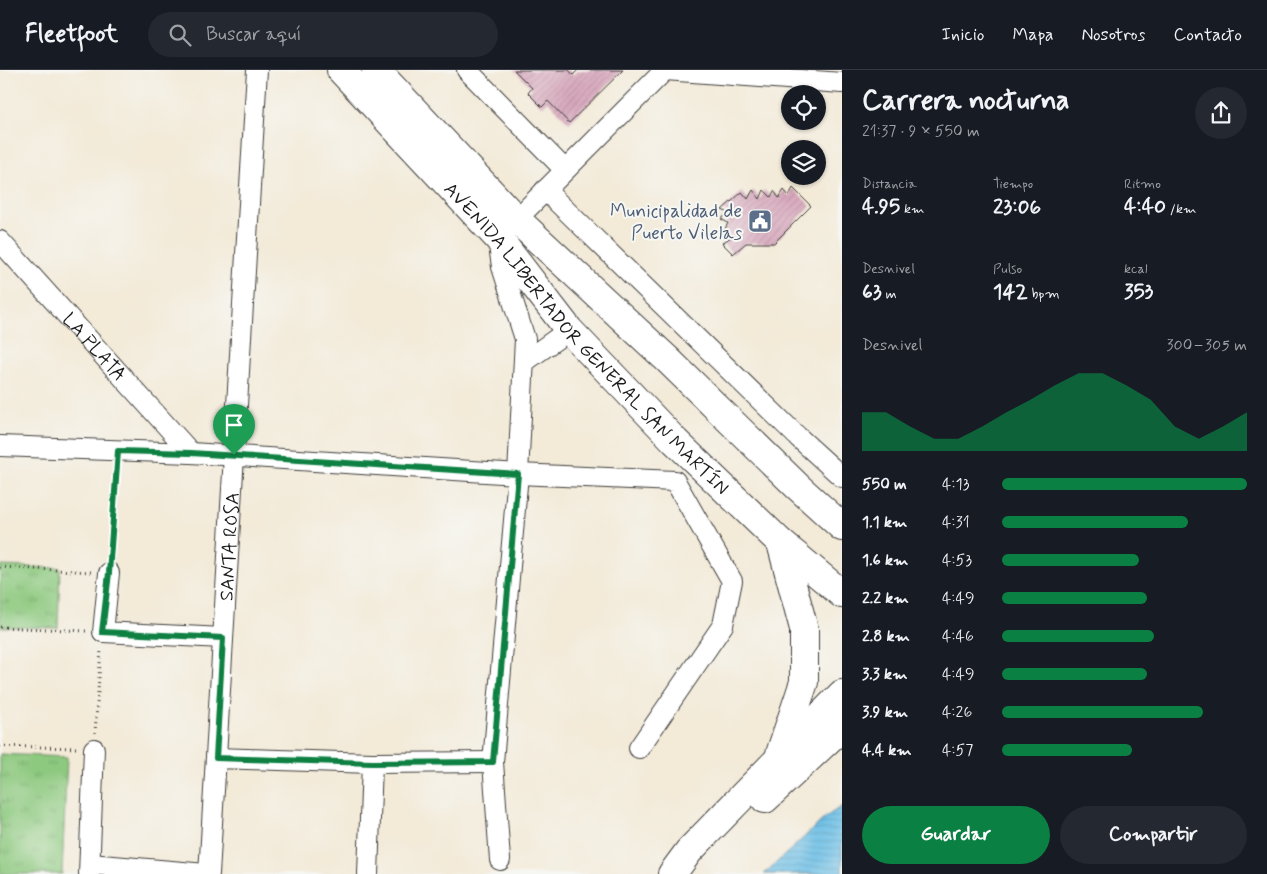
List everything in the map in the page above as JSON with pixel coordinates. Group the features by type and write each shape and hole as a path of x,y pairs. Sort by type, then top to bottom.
{"main road":[{"name":"AVENIDA LIBERTADOR GENERAL SAN MARTÍN","path":"341,70 507,228 668,360 797,486 842,527"},
{"name":"AVENIDA LIBERTADOR GENERAL SAN MARTÍN","path":"376,70 507,228 569,330 675,441 781,543 842,594"},
{"path":"777,762 804,682 804,629 781,543"},
{"path":"672,874 689,851 842,694"},
{"path":"681,874 702,858 839,732"}],"street":[{"name":"SANTA ROSA","path":"208,874 257,70"},
{"path":"467,70 565,170"},
{"path":"500,860 493,762 518,474 525,339 502,267 507,228 665,70 842,84"},
{"path":"545,190 798,437 842,477"},
{"name":"LA PLATA","path":"0,241 191,453"},
{"path":"524,362 569,330"},
{"path":"0,446 234,455 518,474 675,481 732,581 723,625 639,748"},
{"path":"109,573 102,632 223,638"},
{"path":"94,748 90,869 208,874"},
{"path":"216,758 372,763 493,762"},
{"path":"368,874 372,763"}],"path":[{"path":"0,567 109,573 118,451"},
{"path":"0,627 102,632 94,748 0,746"}],"green space":[{"path":"0,566 60,568 58,628 0,627"},
{"path":"0,754 67,757 62,874 0,874"}],"water":[{"path":"842,806 842,874 764,874 827,816"}],"building":[{"path":"514,70 569,70 573,75 578,70 623,70 569,123 548,101 542,107 528,93 532,88"},
{"name":"Municipalidad de Puerto Vilelas","path":"793,188 811,206 774,243 746,243 733,254 722,243 731,237 724,231 728,223 721,219 729,213 722,210 742,192 748,199 753,190 760,199 764,190 771,197 774,191 779,198 784,190 789,196"}],"place":[{"name":"Municipalidad de Puerto Vilelas","path":"760,221"}],"route":[{"path":"118,451 234,455 518,474 493,762 372,763 216,758 223,638 102,632 109,573 118,451"}]}
